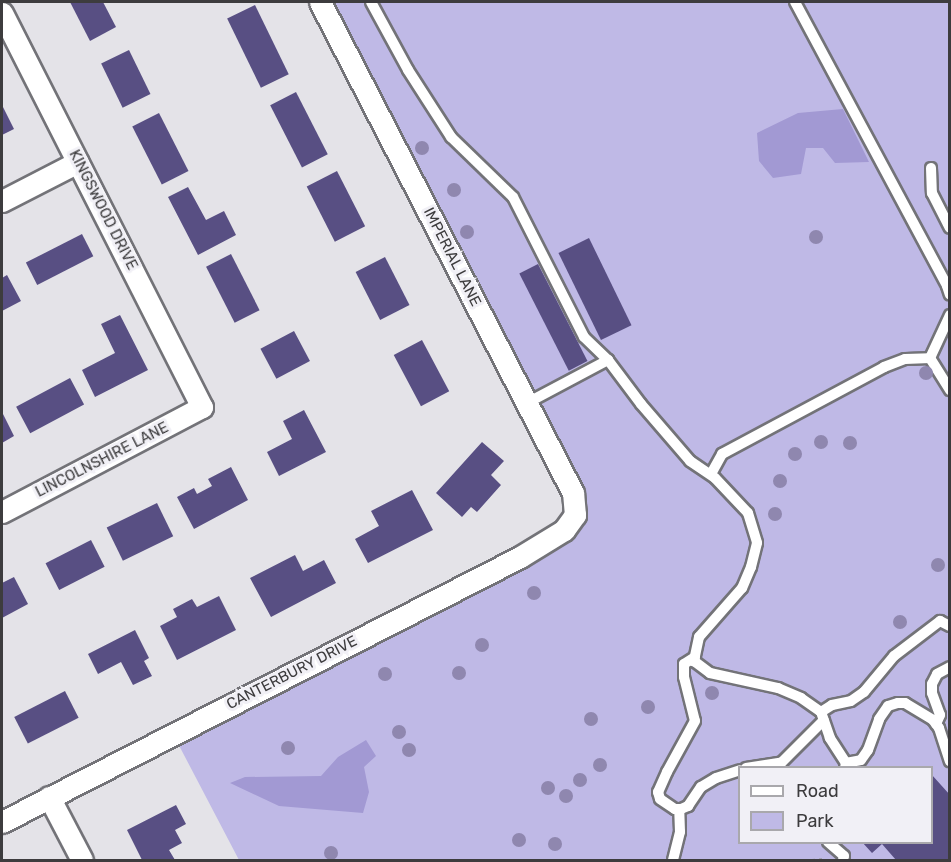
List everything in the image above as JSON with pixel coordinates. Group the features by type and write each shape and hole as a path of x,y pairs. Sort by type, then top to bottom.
{"street":[{"name":"IMPERIAL LANE","path":"320,2 573,493 575,515"},
{"name":"KINGSWOOD DRIVE","path":"2,13 202,407"},
{"path":"2,201 78,162"},
{"name":"LINCOLNSHIRE LANE","path":"2,512 202,407"},
{"name":"CANTERBURY DRIVE","path":"2,822 520,557 564,530 575,515"},
{"path":"49,797 82,861"}],"lane":[{"path":"371,2 408,69 451,136 513,197 584,337 608,360 675,445 690,461 711,474 748,513 757,543 752,567 742,588 699,637 694,661 710,673 778,688 801,698 822,716 830,738 846,765 861,760 888,706 905,703 936,724 950,761"},
{"path":"795,2 942,275 950,295"},
{"path":"931,168 932,193 950,228"},
{"path":"930,358 950,315"},
{"path":"711,474 722,454 884,367 905,359 930,358"},
{"path":"930,358 950,390"},
{"path":"527,404 608,360"},
{"path":"759,766 782,762 832,705 851,701 864,692 894,656 940,621 950,626"},
{"path":"695,657 684,664 684,677 695,721 658,792 660,798 666,804 679,809 688,806 701,787 716,778 738,771"},
{"path":"936,724 940,715 932,693 932,684 937,674 950,667"},
{"path":"673,861 680,832 679,809"},
{"path":"829,844 844,856 843,861"}],"green space":[{"path":"320,2 949,2 949,860 239,860 173,734 575,515"}],"shaded area":[{"path":"843,109 869,162 835,163 823,148 806,148 801,174 773,178 759,161 757,133 798,113"},
{"path":"366,740 376,756 364,767 369,792 363,813 279,806 230,783 245,777 321,776 338,757"}],"building":[{"path":"70,2 103,2 116,27 90,41"},
{"path":"255,5 289,74 261,88 227,19"},
{"path":"129,50 150,94 123,108 101,64"},
{"path":"296,92 328,154 302,168 270,105"},
{"path":"2,105 14,129 2,135"},
{"path":"159,113 189,171 162,185 132,127"},
{"path":"337,171 365,226 335,242 307,186"},
{"path":"188,187 206,220 224,211 236,235 198,255 168,197"},
{"path":"82,234 93,256 37,285 26,263"},
{"path":"589,238 632,325 601,340 558,253"},
{"path":"231,254 260,310 235,323 206,267"},
{"path":"385,257 410,305 380,320 356,272"},
{"path":"538,264 587,361 569,371 519,274"},
{"path":"7,275 21,301 2,311 2,278"},
{"path":"120,315 148,370 95,397 82,370 115,353 101,324"},
{"path":"294,331 310,361 276,379 260,349"},
{"path":"422,340 449,391 421,406 394,355"},
{"path":"70,378 84,404 30,433 16,407"},
{"path":"304,410 326,452 279,476 267,452 292,439 283,421"},
{"path":"2,412 14,436 2,443"},
{"path":"482,442 504,461 491,475 501,485 477,512 471,507 462,517 436,493"},
{"path":"231,467 248,500 194,529 177,497 194,488 197,494 212,486 208,479"},
{"path":"412,490 433,530 368,563 355,539 379,526 371,511"},
{"path":"157,503 173,536 123,561 107,528"},
{"path":"91,540 105,567 59,590 46,563"},
{"path":"295,555 303,571 324,560 336,583 271,617 250,578"},
{"path":"14,577 28,604 2,618 2,583"},
{"path":"219,596 236,630 177,660 160,626 177,617 173,609 192,599 197,607"},
{"path":"135,630 149,658 144,661 152,676 133,685 121,662 98,674 88,654"},
{"path":"65,691 79,718 28,744 14,717"},
{"path":"933,776 950,795 950,860 896,860 882,844 933,844"},
{"path":"176,805 186,824 175,830 182,843 169,850 175,860 142,860 127,830"},
{"path":"864,844 882,844 872,853"}]}
